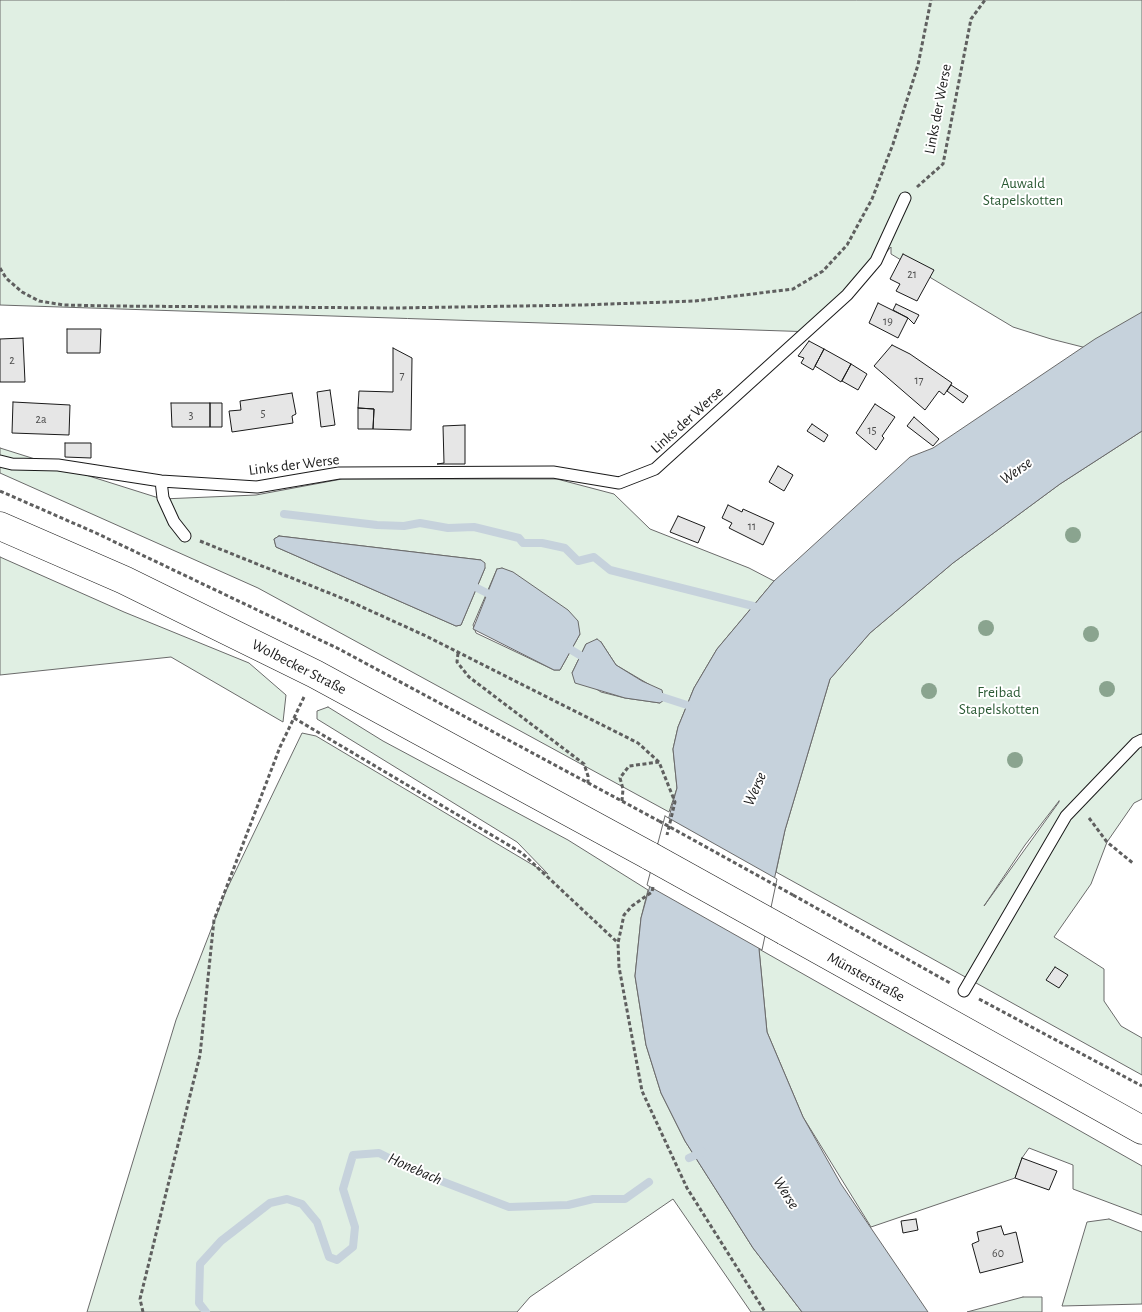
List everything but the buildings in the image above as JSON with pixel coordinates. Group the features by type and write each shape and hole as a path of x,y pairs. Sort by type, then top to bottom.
{"main road":[{"name":"Wolbecker Straße","path":"0,526 124,580 315,674 591,822"},
{"name":"Münsterstraße","path":"591,822 1142,1130"}],"lane":[{"name":"Links der Werse","path":"0,461 12,464 58,465 161,481 258,487 339,473 553,472 619,483 655,469 847,295 876,261 905,198"},
{"path":"161,481 163,498 174,522 185,536"},
{"path":"964,991 1066,816 1136,743 1142,740"}],"path":[{"path":"0,268 6,278 22,292 39,301 64,305 406,308 582,305 696,300 793,289 822,271 847,245 872,198 918,65 931,0"},
{"name":"Links der Werse","path":"905,198 942,164 971,19 985,0"},
{"path":"0,491 96,533 339,649 659,821 964,991 1142,1086"},
{"path":"185,536 350,601 426,636 638,743 659,762 668,782"},
{"path":"458,653 457,662 468,677 584,764 588,783"},
{"path":"143,1312 140,1299 200,1055 214,920 280,747 315,674"},
{"path":"294,718 522,853 618,943"},
{"path":"622,801 623,789 620,778 629,766 659,762"},
{"path":"1078,803 1107,842 1134,864"},
{"path":"632,906 620,926 618,943 619,967 642,1091 687,1188 765,1312"}],"green space":[{"name":"Auwald Stapelskotten","path":"0,0 1142,0 1142,362 1051,339 1013,327 891,254 891,247 815,332 0,305"},
{"name":"Freibad Stapelskotten","path":"1142,431 1142,799 1134,803 1107,842 1091,884 1054,937 1104,969 1104,1001 1121,1026 1142,1038 1142,1075 776,872 785,830 830,679 870,633 953,563 1060,484","holes":["1059,802 984,906 1025,845"]},
{"path":"0,448 162,499 256,495 342,479 557,479 614,494 650,529 749,568 774,581 717,649 694,688 678,727 673,749 677,788 669,812 258,588 0,473","holes":["279,536 481,560 485,568 461,625 456,626 276,547 274,539","497,569 580,634 560,670 554,670 476,633 473,625","601,642 616,665 650,685 660,703 601,692 572,673 586,644"]},
{"path":"0,557 124,612 249,663 286,695 283,722 171,657 0,675"},
{"path":"328,707 383,741 568,840 648,890 641,918 635,976 646,1045 661,1093 685,1141 753,1248 802,1312 751,1312 673,1199 530,1297 517,1312 87,1312 176,1020 226,891 302,733 316,736 548,874 517,842 317,719 317,711"},
{"path":"759,949 1142,1166 1142,1215 1073,1189 1073,1165 1029,1148 1022,1158 1015,1178 871,1227 803,1117 767,1032"},
{"path":"1109,1219 1142,1232 1142,1304 1062,1306 1087,1222"},
{"path":"1023,1297 1042,1297 1042,1312 967,1312"}],"water":[{"name":"Werse","path":"1142,312 1142,431 1060,484 953,563 870,633 830,679 785,830 759,949 767,1032 803,1117 841,1184 928,1312 802,1312 753,1248 685,1141 661,1093 646,1045 635,976 641,918 677,788 673,749 678,727 694,688 717,649 774,581 910,457 933,448 1095,339"},
{"path":"279,536 481,560 485,563 485,568 461,625 456,626 276,547 274,539"},
{"path":"502,568 513,572 568,610 578,621 580,634 560,670 554,670 473,629 497,569"},
{"path":"597,639 616,665 642,681 662,690 664,700 660,703 625,698 575,683 572,673 586,644"}],"pier":[{"path":"665,816 777,879 762,950 647,885"}],"waterway":[{"path":"284,514 377,525 404,526 420,523 448,528 474,527 519,538 523,543 542,543 565,548 578,561 594,557 610,570 753,606"},
{"path":"477,588 495,597"},
{"path":"563,645 588,660"},
{"path":"656,695 687,705"},
{"name":"Honebach","path":"689,1158 703,1152"},
{"name":"Honebach","path":"206,1312 199,1303 200,1264 221,1241 270,1203 287,1199 302,1204 317,1222 329,1257 337,1260 353,1247 355,1227 343,1189 353,1155 379,1153 415,1171 509,1207 568,1205 593,1199 625,1199 649,1182"}]}
